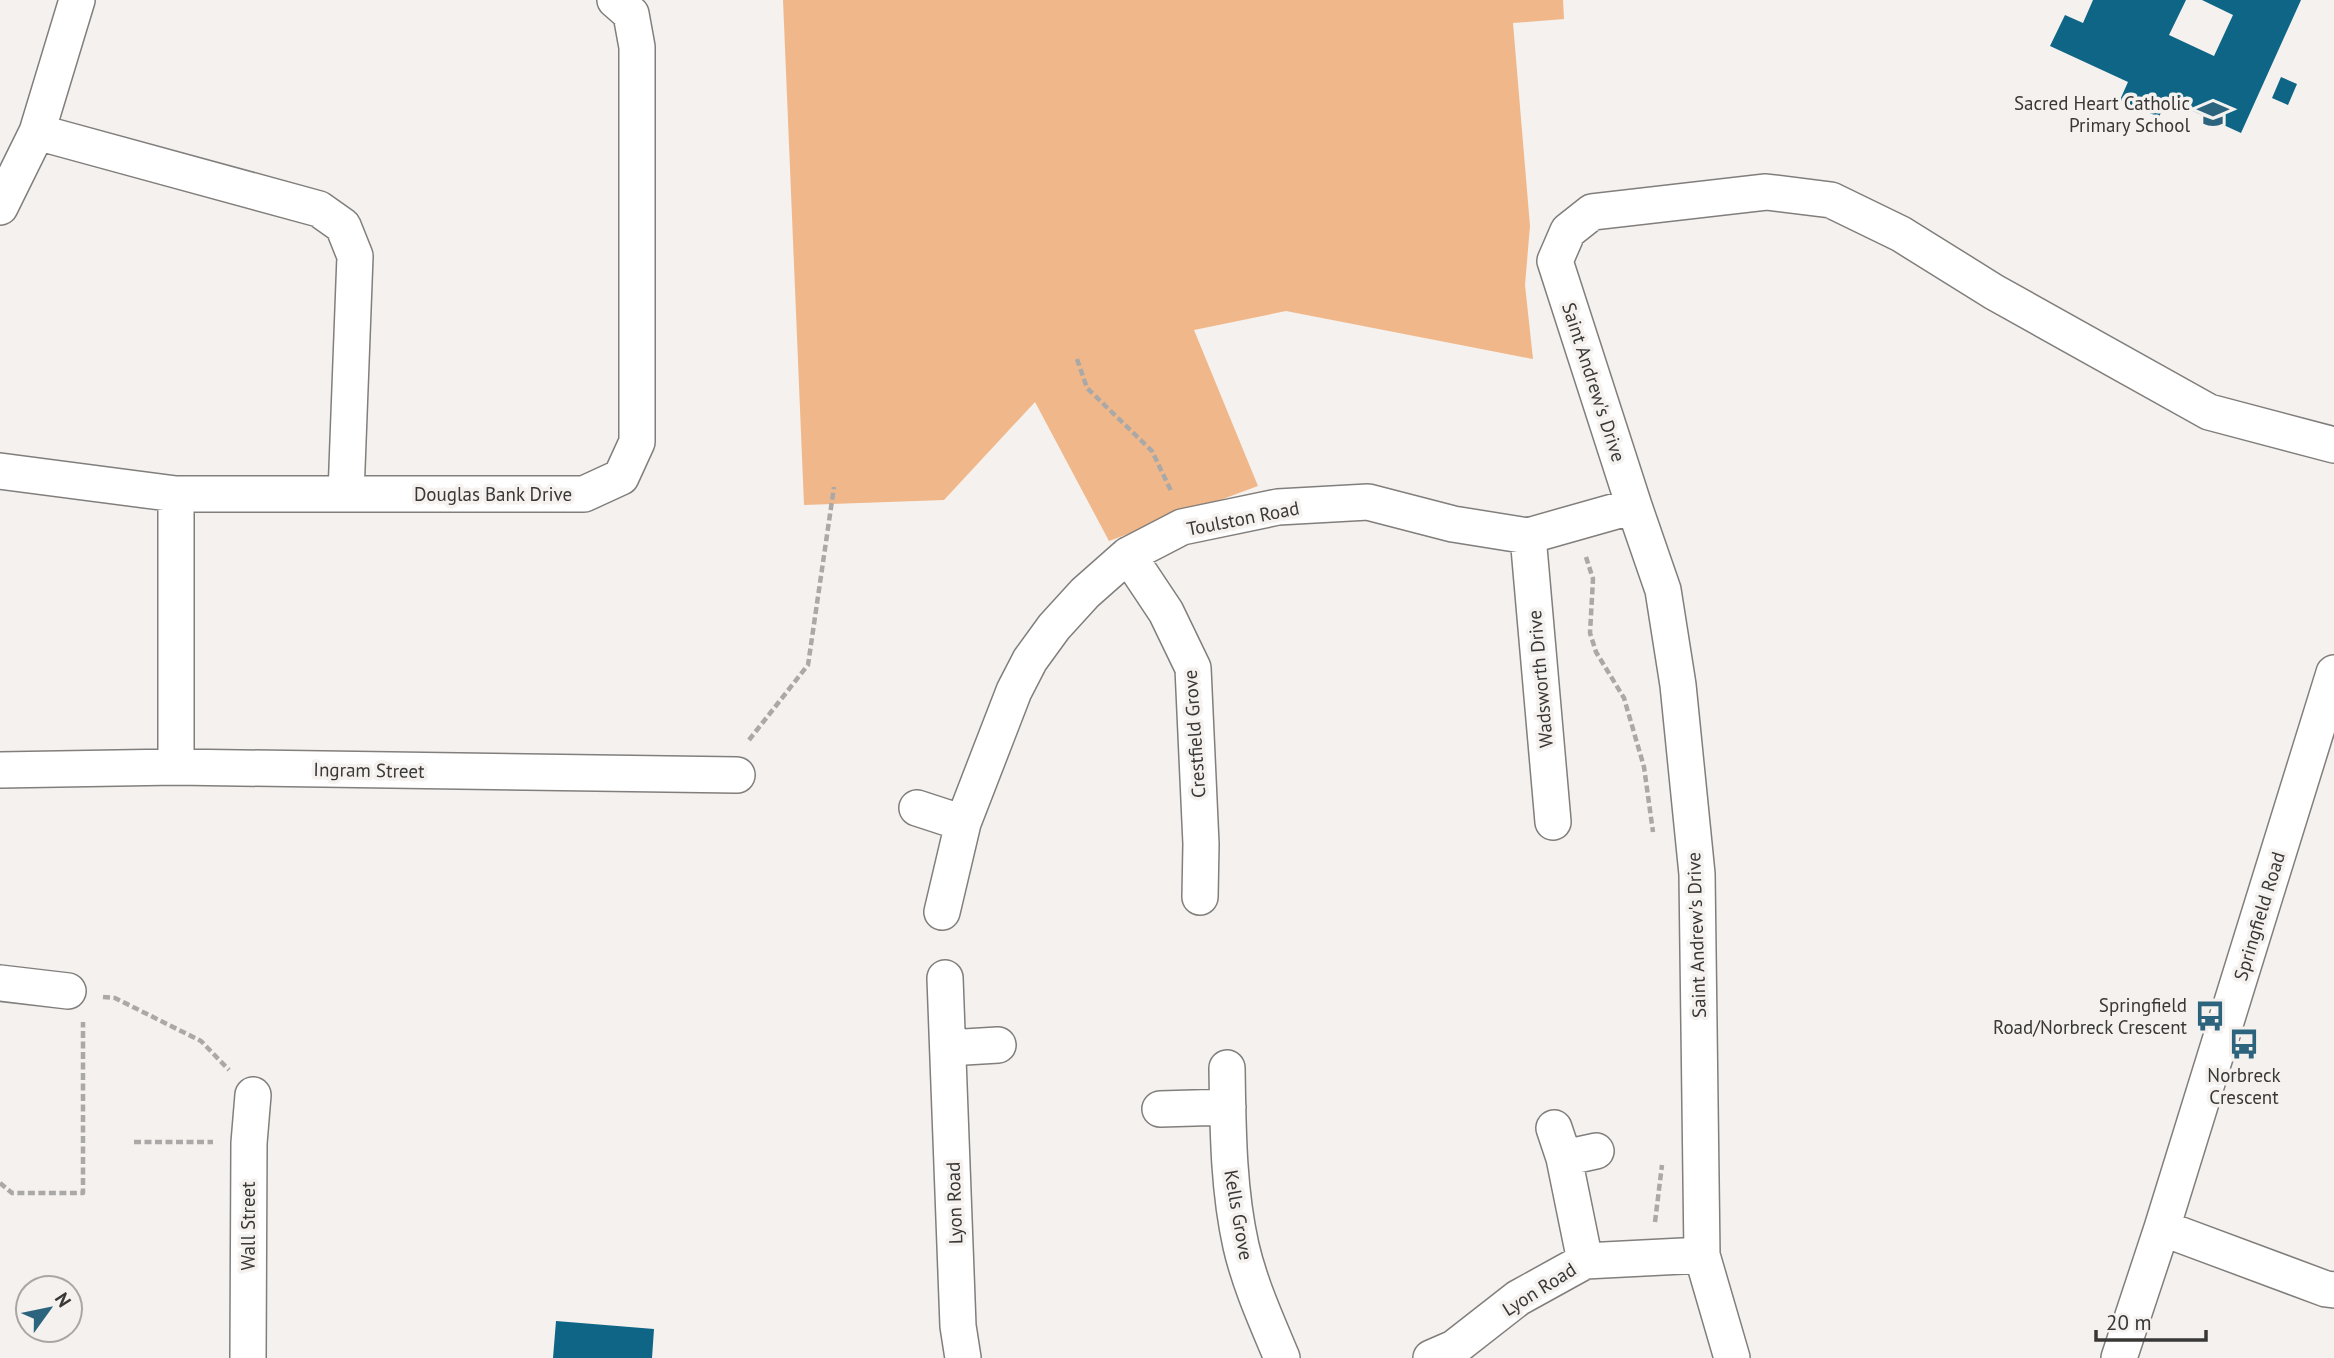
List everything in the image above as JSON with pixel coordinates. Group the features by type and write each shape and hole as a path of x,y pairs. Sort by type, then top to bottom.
{"street":[{"path":"0,207 37,132 77,0"},
{"name":"Douglas Bank Drive","path":"0,471 176,494 584,494 621,477 637,442 636,47 631,14 615,0"},
{"path":"37,132 319,209 343,226 355,256 346,494"},
{"name":"Saint Andrew's Drive","path":"1731,1358 1702,1255 1697,874 1678,685 1663,590 1555,261 1568,231 1592,212 1766,192 1831,200 1900,234 1994,292 2209,412 2334,445"},
{"path":"176,494 176,767"},
{"name":"Toulston Road","path":"942,912 963,823 1014,691 1030,660 1054,626 1085,593 1128,555 1182,527 1279,507 1368,502 1453,524 1528,536 1634,506"},
{"name":"Wadsworth Drive","path":"1528,536 1553,822"},
{"name":"Crestfield Grove","path":"1128,555 1166,612 1193,668 1214,843 1200,897"},
{"name":"Springfield Road","path":"2119,1358 2334,673"},
{"name":"Ingram Street","path":"0,770 176,767 737,775"},
{"path":"918,808 963,823"},
{"name":"Lyon Road","path":"945,978 958,1326 963,1358"},
{"path":"0,983 75,993"},
{"path":"948,1048 998,1045"},
{"name":"Kells Grove","path":"1227,1068 1229,1172 1241,1247 1282,1358"},
{"name":"Wall Street","path":"248,1358 249,1143 253,1095"},
{"path":"1160,1110 1228,1107"},
{"path":"1571,1146 1585,1261"},
{"path":"2162,1228 2334,1290"},
{"name":"Lyon Road","path":"1449,1355 1518,1298 1585,1261 1702,1255"}],"path":[{"path":"1077,359 1087,388 1152,451 1170,485 1182,527"},
{"path":"737,775 738,754 808,665 834,487"},
{"path":"1575,522 1593,579 1590,633 1596,652 1624,698 1644,767 1654,842"},
{"path":"0,1183 12,1193 83,1193 75,993 115,998 201,1041 253,1095"},
{"path":"134,1142 249,1143"},
{"path":"1651,1257 1662,1164"}],"shaded area":[{"path":"783,0 1563,0 1564,19 1513,23 1530,226 1525,285 1533,359 1286,311 1194,330 1258,486 1109,541 1035,402 944,500 804,505"}],"building":[{"path":"2093,0 2186,0 2169,35 2214,56 2233,15 2202,0 2301,0 2241,133 2167,99 2159,117 2120,100 2128,82 2050,46 2065,15 2083,23"},
{"path":"2281,77 2297,84 2288,105 2272,98"},
{"path":"556,1321 654,1329 652,1358 553,1358"}],"place":[{"name":"Sacred Heart Catholic Primary School","path":"2213,114"},
{"name":"Springfield Road/Norbreck Crescent","path":"2210,1016"},
{"name":"Norbreck Crescent","path":"2244,1044"}]}
